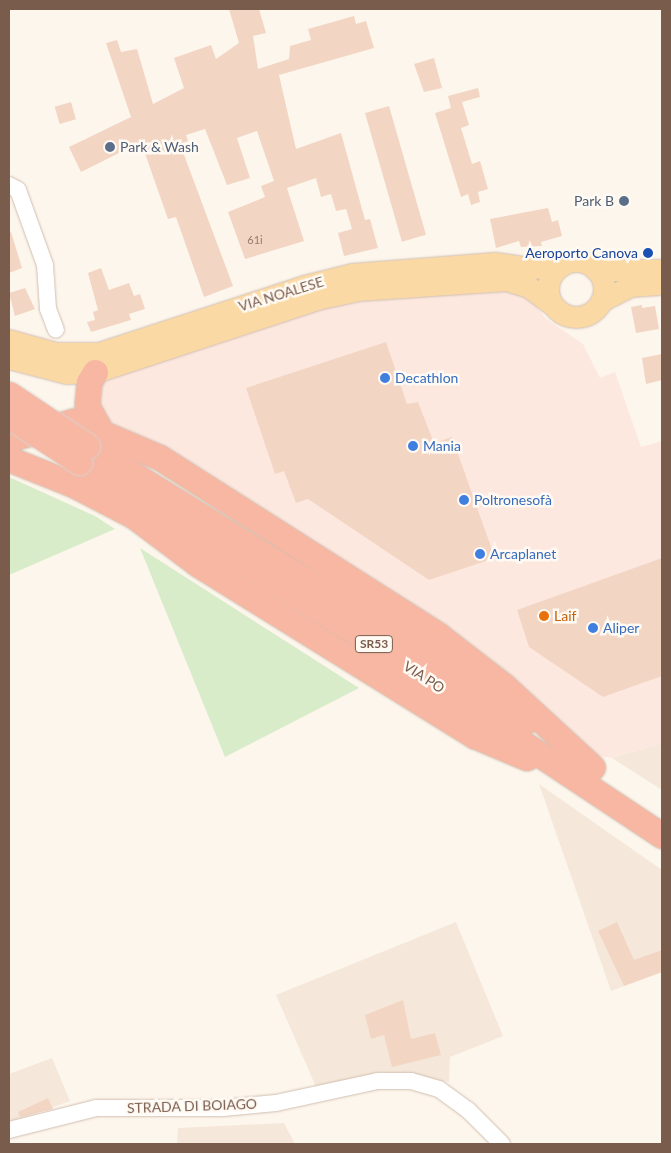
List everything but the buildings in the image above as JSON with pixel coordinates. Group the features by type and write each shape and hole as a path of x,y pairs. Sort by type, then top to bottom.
{"highway":[{"path":"88,446 87,406 89,382 95,372"},
{"name":"SR53","path":"9,394 88,446"},
{"name":"SR53","path":"9,416 88,446"},
{"path":"9,439 74,422 88,446"},
{"name":"VIA PO","path":"88,446 389,632 587,775 662,836"},
{"path":"9,459 72,484 134,516 199,565 475,736 587,775"},
{"name":"VIA PO","path":"587,775 662,817"}],"main road":[{"path":"601,301 604,285 596,270 584,262 561,266 550,279 553,305 567,315 580,317 593,311 601,301 630,286 662,284"},
{"name":"VIA NOALESE","path":"9,340 45,352 99,353 304,286 352,274 495,263 530,268 561,266"},
{"path":"596,270 662,270"},
{"name":"VIA NOALESE","path":"9,358 67,373 95,372 317,299 358,290 506,280 529,287 553,305"}],"street":[{"path":"9,186 18,190 45,265 48,309 56,330"},
{"name":"STRADA DI BOIAGO","path":"9,1130 96,1108 223,1108 276,1103 378,1081 411,1081 439,1089 468,1110 502,1144"}],"shaded area":[{"path":"504,291 520,293 534,303 545,318 583,344 600,378 615,372 641,447 662,441 662,743 612,758 598,756 111,435 93,397 106,381 138,368 322,308 399,296"},
{"path":"662,743 662,790 612,758"},
{"path":"539,784 662,870 662,972 611,991"},
{"path":"456,922 503,1036 450,1057 449,1082 382,1072 316,1087 276,995"},
{"path":"52,1058 70,1101 9,1123 9,1074"},
{"path":"284,1123 295,1144 177,1144 178,1128"}],"green space":[{"path":"9,477 95,516 115,529 9,575"},
{"path":"140,548 359,688 225,757"}],"place":[{"name":"Park & Wash","path":"110,147"},
{"name":"Park B","path":"624,201"},
{"name":"Aeroporto Canova","path":"648,253"},
{"name":"Decathlon","path":"385,378"},
{"name":"Mania","path":"413,446"},
{"name":"Poltronesofà","path":"464,500"},
{"name":"Arcaplanet","path":"480,554"},
{"name":"Laif","path":"544,616"},
{"name":"Aliper","path":"593,628"}]}
